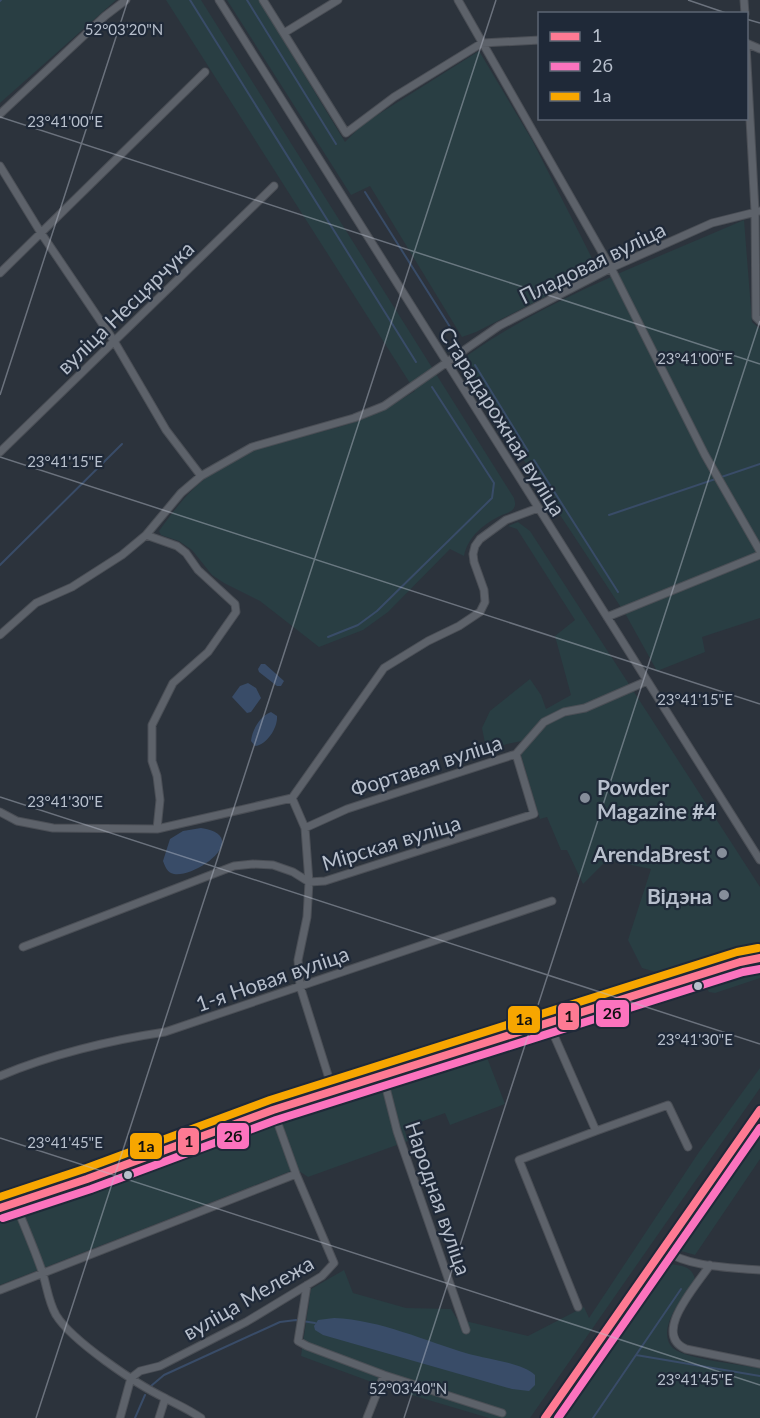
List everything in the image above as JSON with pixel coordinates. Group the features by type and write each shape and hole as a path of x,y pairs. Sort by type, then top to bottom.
{"street":[{"path":"0,114 105,16 126,0"},
{"name":"Старадарожная вуліца","path":"219,0 760,860"},
{"path":"263,0 345,133 394,97 482,43 538,40"},
{"path":"284,33 338,0"},
{"path":"458,0 611,268 705,455 760,553 607,617"},
{"path":"748,59 758,211 756,317 760,321"},
{"path":"0,273 205,72"},
{"path":"0,166 41,233 114,341 166,430 201,476"},
{"name":"вуліца Несцярчука","path":"0,452 274,186"},
{"name":"Пладовая вуліца","path":"0,635 36,603 72,587 122,555 146,535 181,493 201,476 252,447 354,418 384,406 499,326 611,268 712,223 758,211"},
{"path":"0,812 22,822 53,828 157,829 292,798 384,668 480,612 485,602 484,590 473,554 480,539 506,520 538,508"},
{"path":"146,535 177,546 186,553 198,570 235,604 236,612 207,652 173,683 152,724 152,761 157,776 160,800 157,829"},
{"name":"Фортавая вуліца","path":"304,828 347,809 516,754 544,722 564,712 585,708 647,681"},
{"name":"Мірская вуліца","path":"23,947 234,866 273,865 293,872 309,882 325,881 534,814 516,754"},
{"path":"292,798 304,828 309,882 307,917 298,960 300,986 333,1091"},
{"name":"1-я Новая вуліца","path":"0,1076 20,1067 125,1038 165,1032 552,901"},
{"path":"0,1208 273,1110 740,962 760,958"},
{"path":"549,1024 596,1131"},
{"name":"Народная вуліца","path":"383,1076 398,1131 466,1330"},
{"path":"578,1307 519,1160 668,1105 688,1148"},
{"name":"вуліца Мележа","path":"131,1378 140,1371 159,1366 246,1322 322,1276 334,1263 296,1174 273,1110"},
{"path":"545,1418 760,1110"},
{"path":"0,1290 296,1174"},
{"path":"15,1203 42,1274 46,1292 55,1313 65,1328 131,1378 201,1418"},
{"path":"663,1250 682,1260 760,1270"},
{"path":"710,1265 675,1319 673,1339 676,1344 686,1349 760,1364"},
{"path":"307,1285 298,1341 384,1375 502,1413"},
{"path":"367,1418 384,1375"},
{"path":"120,1418 131,1378"},
{"path":"159,1418 165,1399"}],"green space":[{"path":"0,0 116,0 0,103"},
{"path":"166,0 201,0 514,498 513,509 478,531 469,542 464,556 450,549 388,612 363,630 319,647 260,601 212,575 192,550 179,541 161,535 159,531 191,491 230,461 263,447 358,421 415,391"},
{"path":"227,0 259,0 345,142 363,124 479,51 532,140 598,270 462,337 370,186 351,195"},
{"path":"744,220 752,322 760,329 760,618 702,637 705,652 657,671 626,615 467,374 468,355 500,334 568,297"},
{"path":"518,522 530,531 760,887 760,947 726,953 663,974 642,968 628,940 651,869 607,860 583,884 567,850 561,850 547,817 540,819 521,755 522,741 507,744 487,753 482,728 490,711 530,679 541,695 546,709 571,695 555,636 575,620 517,529 508,526"},
{"path":"760,967 760,978 715,993 707,989 723,975"},
{"path":"486,1055 505,1104 450,1125 445,1113 404,1128 408,1141 308,1177 296,1169 0,1285 0,1213 91,1183 116,1183 132,1179 161,1158"},
{"path":"760,1068 760,1088 530,1418 489,1418 388,1388 301,1356 311,1289 344,1270 353,1293 406,1308 451,1309 457,1319 528,1336 584,1307 589,1318 699,1152"},
{"path":"760,1123 760,1159 695,1255 681,1251 677,1246 680,1236"},
{"path":"668,1264 689,1269 695,1280 670,1319 667,1333 670,1344 674,1349 690,1356 760,1368 760,1418 553,1418 653,1275"}],"water":[{"path":"261,664 265,664 284,681 281,686 277,686 259,672"},
{"path":"248,683 256,688 261,698 251,712 247,713 232,697 240,686"},
{"path":"271,712 277,716 274,730 264,742 255,746 251,741 255,728 263,717"},
{"path":"201,828 216,832 222,839 221,847 215,856 195,870 174,874 170,872 163,861 170,839 183,831"},
{"path":"334,1318 386,1327 469,1354 514,1364 535,1375 535,1385 529,1391 512,1389 323,1335 315,1330 314,1326 318,1320"}],"waterway":[{"path":"190,0 416,362"},
{"path":"247,0 336,144"},
{"path":"365,192 457,338"},
{"path":"475,365 528,451"},
{"path":"328,637 358,625 377,611 492,498 494,483 432,387"},
{"path":"0,565 122,444"},
{"path":"534,460 618,592"},
{"path":"609,515 760,464"},
{"path":"593,1418 681,1289"},
{"path":"151,1386 164,1375 280,1322 296,1320 315,1323"},
{"path":"636,1355 760,1376"},
{"path":"135,1418 145,1395"}],"transit line":[{"name":"1а","path":"0,1197 84,1169 270,1100 737,952 758,948"},
{"name":"1","path":"0,1208 87,1179 273,1110 740,962 760,958"},
{"name":"2б","path":"3,1218 91,1189 276,1120 743,972 760,969"},
{"name":"1","path":"545,1418 760,1110"},
{"name":"2б","path":"558,1418 760,1128"}],"place":[{"name":"Powder Magazine #4","path":"585,798"},
{"name":"ArendaBrest","path":"722,853"},
{"name":"Відэна","path":"724,895"}]}
